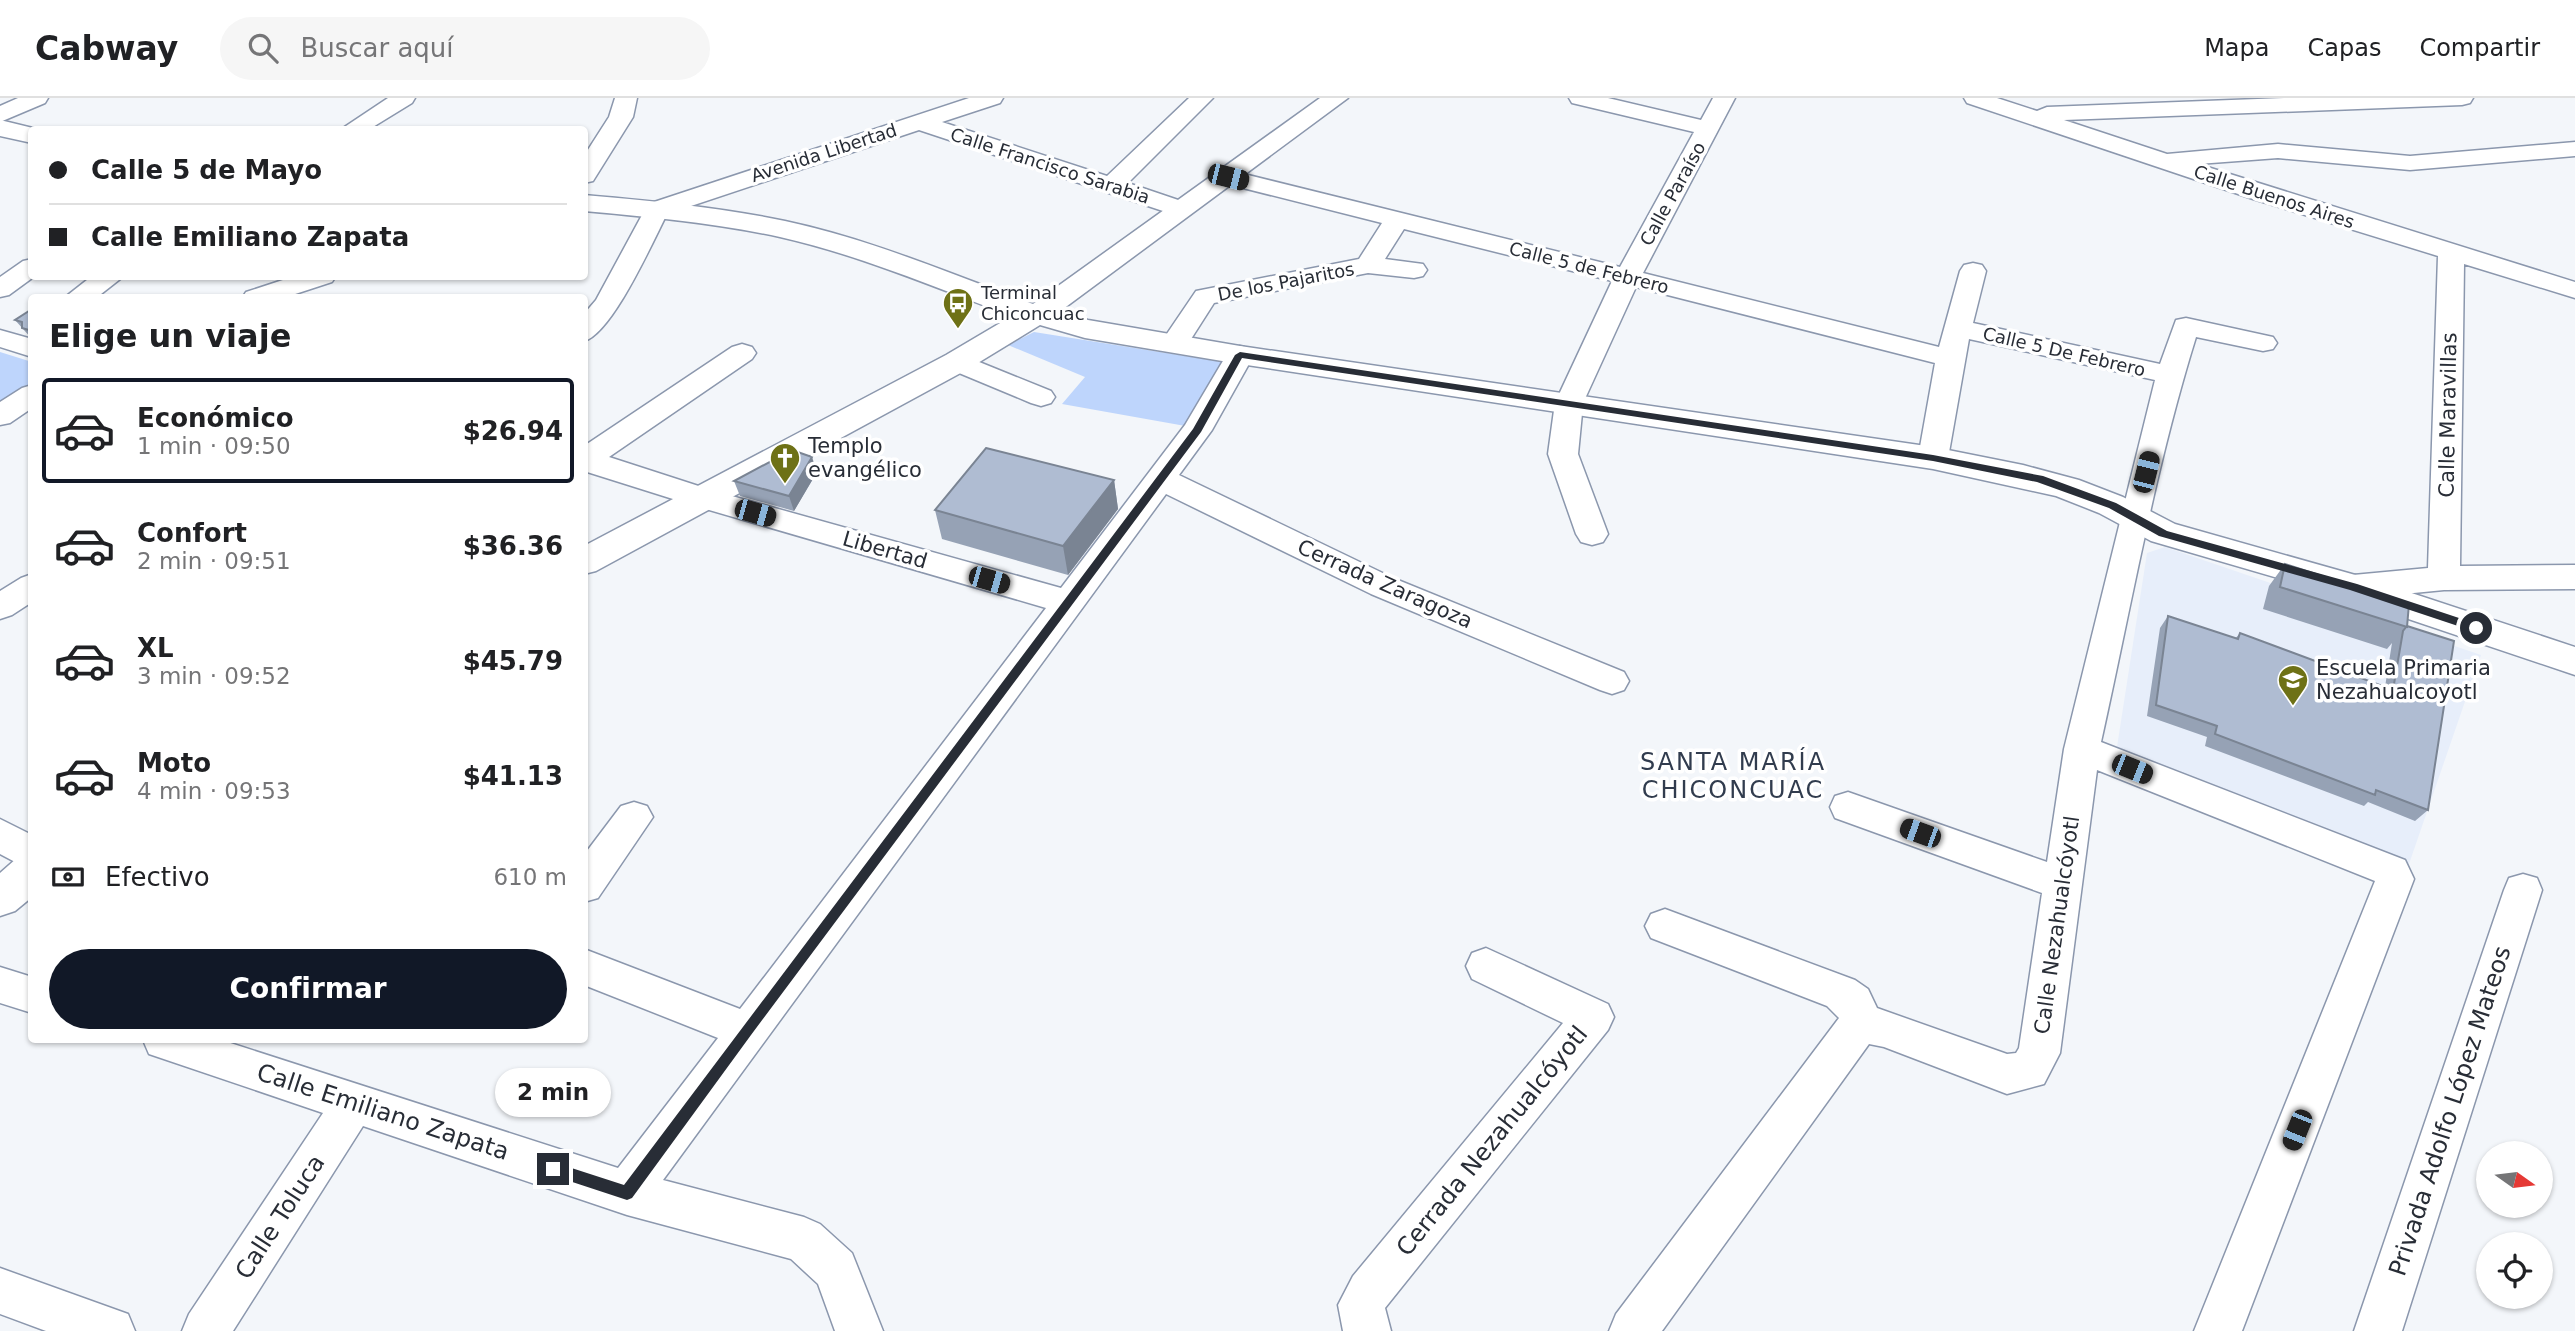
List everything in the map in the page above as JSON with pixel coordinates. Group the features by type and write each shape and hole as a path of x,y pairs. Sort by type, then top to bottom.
{"main road":[{"path":"588,560 957,362 1036,315 1336,98"},
{"path":"0,128 28,134"},
{"path":"588,203 695,213 799,234 879,257 1036,315 1085,329 1240,355 1933,458 2039,479 2113,506 2134,520 2163,533 2353,587 2575,661"},
{"path":"0,898 28,874"}],"street":[{"path":"0,115 37,98"},
{"path":"358,126 404,98"},
{"path":"588,170 621,117 626,98"},
{"name":"Avenida Libertad","path":"657,209 992,98"},
{"path":"1111,186 1202,98"},
{"path":"1580,98 1709,129"},
{"name":"Calle Paraíso","path":"1591,534 1565,467 1563,454 1569,403 1627,278 1724,98"},
{"name":"Calle Buenos Aires","path":"1975,98 2162,161 2575,290"},
{"path":"2026,115 2462,98"},
{"name":"Calle Francisco Sarabia","path":"919,122 1181,209"},
{"path":"2162,161 2278,151 2410,163 2575,149"},
{"name":"Calle 5 de Febrero","path":"1228,177 1950,358"},
{"path":"588,328 608,302 657,209"},
{"name":"De los Pajaritos","path":"1174,344 1205,297 1368,265 1397,219"},
{"name":"Calle Maravillas","path":"2444,578 2451,252"},
{"path":"0,261 28,266"},
{"path":"1368,265 1414,270"},
{"path":"0,289 28,269"},
{"path":"1933,458 1950,358 1973,271"},
{"path":"83,294 105,280"},
{"path":"267,294 311,280"},
{"name":"Calle Nezahualcóyotl","path":"1862,1024 1884,1028 2007,1074 2029,1070 2039,1053 2082,749 2134,520 2170,376 2186,326 2263,343"},
{"name":"Calle 5 De Febrero","path":"1958,328 2170,376"},
{"path":"13,343 28,330"},
{"path":"588,457 742,353"},
{"path":"627,1193 746,1030 1197,430 1240,355"},
{"path":"957,362 1041,397"},
{"path":"0,416 28,397"},
{"name":"Libertad","path":"588,461 703,498 1067,602"},
{"name":"Cerrada Zaragoza","path":"1161,479 1382,586 1612,681"},
{"path":"2353,587 2444,578 2575,577"},
{"path":"0,607 28,589"},
{"path":"2082,749 2384,868 2392,872 2395,879 2218,1331"},
{"path":"1848,807 2063,884"},
{"path":"588,880 634,817"},
{"path":"0,835 28,852"},
{"name":"Privada Adolfo López Mateos","path":"2378,1331 2522,890"},
{"path":"1633,1331 1849,1035 1862,1024 1854,1002 1841,993 1665,926"},
{"name":"Cerrada Nezahualcóyotl","path":"1367,1331 1361,1305 1369,1292 1593,1017 1486,966"},
{"path":"588,969 746,1030"},
{"path":"0,985 28,994"},
{"name":"Calle Emiliano Zapata","path":"173,1043 627,1193 804,1240 836,1269 861,1329"},
{"name":"Calle Toluca","path":"206,1331 354,1103"},
{"path":"0,1291 111,1331"}],"shaded area":[{"path":"1034,332 1229,363 1191,427 1062,404 1085,377 1008,345"},
{"path":"0,352 28,361 28,388 0,407"},
{"name":"Escuela Primaria Nezahualcoyotl","path":"2165,547 2481,655 2409,864 2115,760 2147,553"}],"building":[{"path":"28,312 28,330 22,328 22,322 15,320"},
{"path":"986,448 1114,480 1063,546 935,510"},
{"path":"792,450 812,457 789,496 734,481"},
{"path":"2285,564 2409,604 2407,627 2280,587"},
{"path":"2168,616 2238,639 2240,633 2393,690 2403,631 2407,626 2454,641 2428,810 2376,790 2375,795 2215,734 2217,726 2156,705"}],"place":[{"name":"Terminal Chiconcuac","path":"958,330"},
{"name":"Templo evangélico","path":"785,485"},
{"name":"Escuela Primaria Nezahualcoyotl","path":"2293,707"}],"district":[{"name":"SANTA MARÍA CHICONCUAC","path":"1733,776"}],"route":[{"path":"553,1169 627,1193 746,1030 1197,430 1240,355 1933,458 2039,479 2113,506 2134,520 2163,533 2353,587 2476,628"}]}
